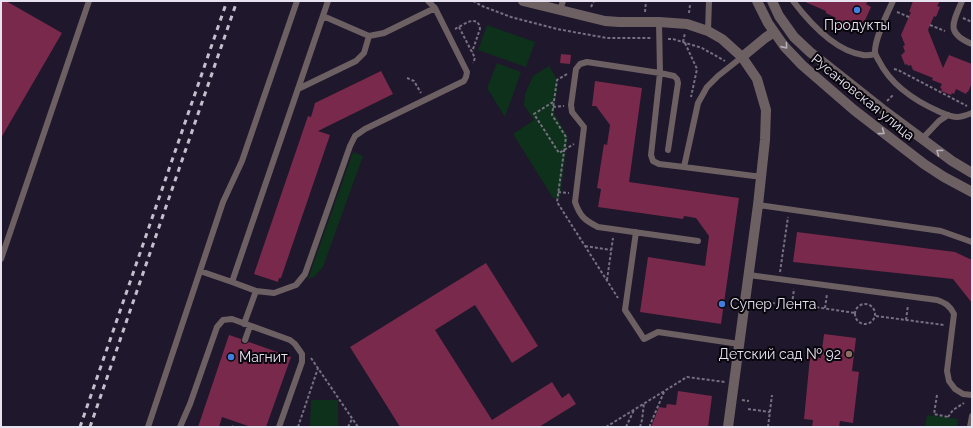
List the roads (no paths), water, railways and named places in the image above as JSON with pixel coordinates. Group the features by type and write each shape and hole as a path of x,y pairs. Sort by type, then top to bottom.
{"street":[{"path":"523,1 561,6 604,21 687,24 708,31 722,38 742,57 757,79 766,110 765,140 762,176 728,427"},
{"name":"Русановская улица","path":"757,1 774,32 802,66 854,110 924,164 972,192"},
{"name":"Русановская улица","path":"772,1 779,16 794,37 815,56 922,139 952,161 972,173"},
{"path":"742,57 774,32"}],"lane":[{"path":"1,259 90,1"},
{"path":"148,427 223,202 242,161 297,1"},
{"path":"232,282 328,1"},
{"path":"200,270 256,291 274,293 296,285 304,274 350,146 355,136 365,129 464,81 466,77 467,72 435,8 428,1"},
{"path":"708,31 710,1"},
{"path":"793,1 813,25 837,45 854,53 865,55 875,54"},
{"path":"893,1 876,42 875,54 882,66 891,78 926,106 957,117 972,113"},
{"path":"962,1 954,22 954,32 961,40 972,44"},
{"path":"323,16 370,36 384,33 435,8"},
{"path":"659,22 660,74 651,154 653,161 659,164 762,176"},
{"path":"774,32 785,24"},
{"path":"298,89 356,61 364,53 370,36"},
{"path":"684,167 698,103 707,87 742,57"},
{"path":"668,150 678,83 674,76 587,62 580,64 576,69 571,105 572,112 584,127 575,202 580,214 587,222 598,227 698,241"},
{"path":"922,139 948,115"},
{"path":"758,205 941,231 972,242"},
{"path":"636,232 625,310 644,339 658,332 740,344"},
{"path":"749,275 937,300 945,303 951,308 954,314 947,371 949,381 954,389 963,394 972,395"},
{"path":"245,340 247,325 256,291"},
{"path":"180,427 190,404 217,327 223,320 232,320 290,340 302,354 302,362 279,427"},
{"path":"970,427 972,416"}],"railway":[{"path":"80,427 227,1"},
{"path":"90,427 237,1"}],"place":[{"name":"Продукты","path":"857,10"},
{"name":"Супер Лента","path":"722,304"},
{"name":"Детский сад № 92","path":"849,354"},
{"name":"Магнит","path":"231,357"}]}
